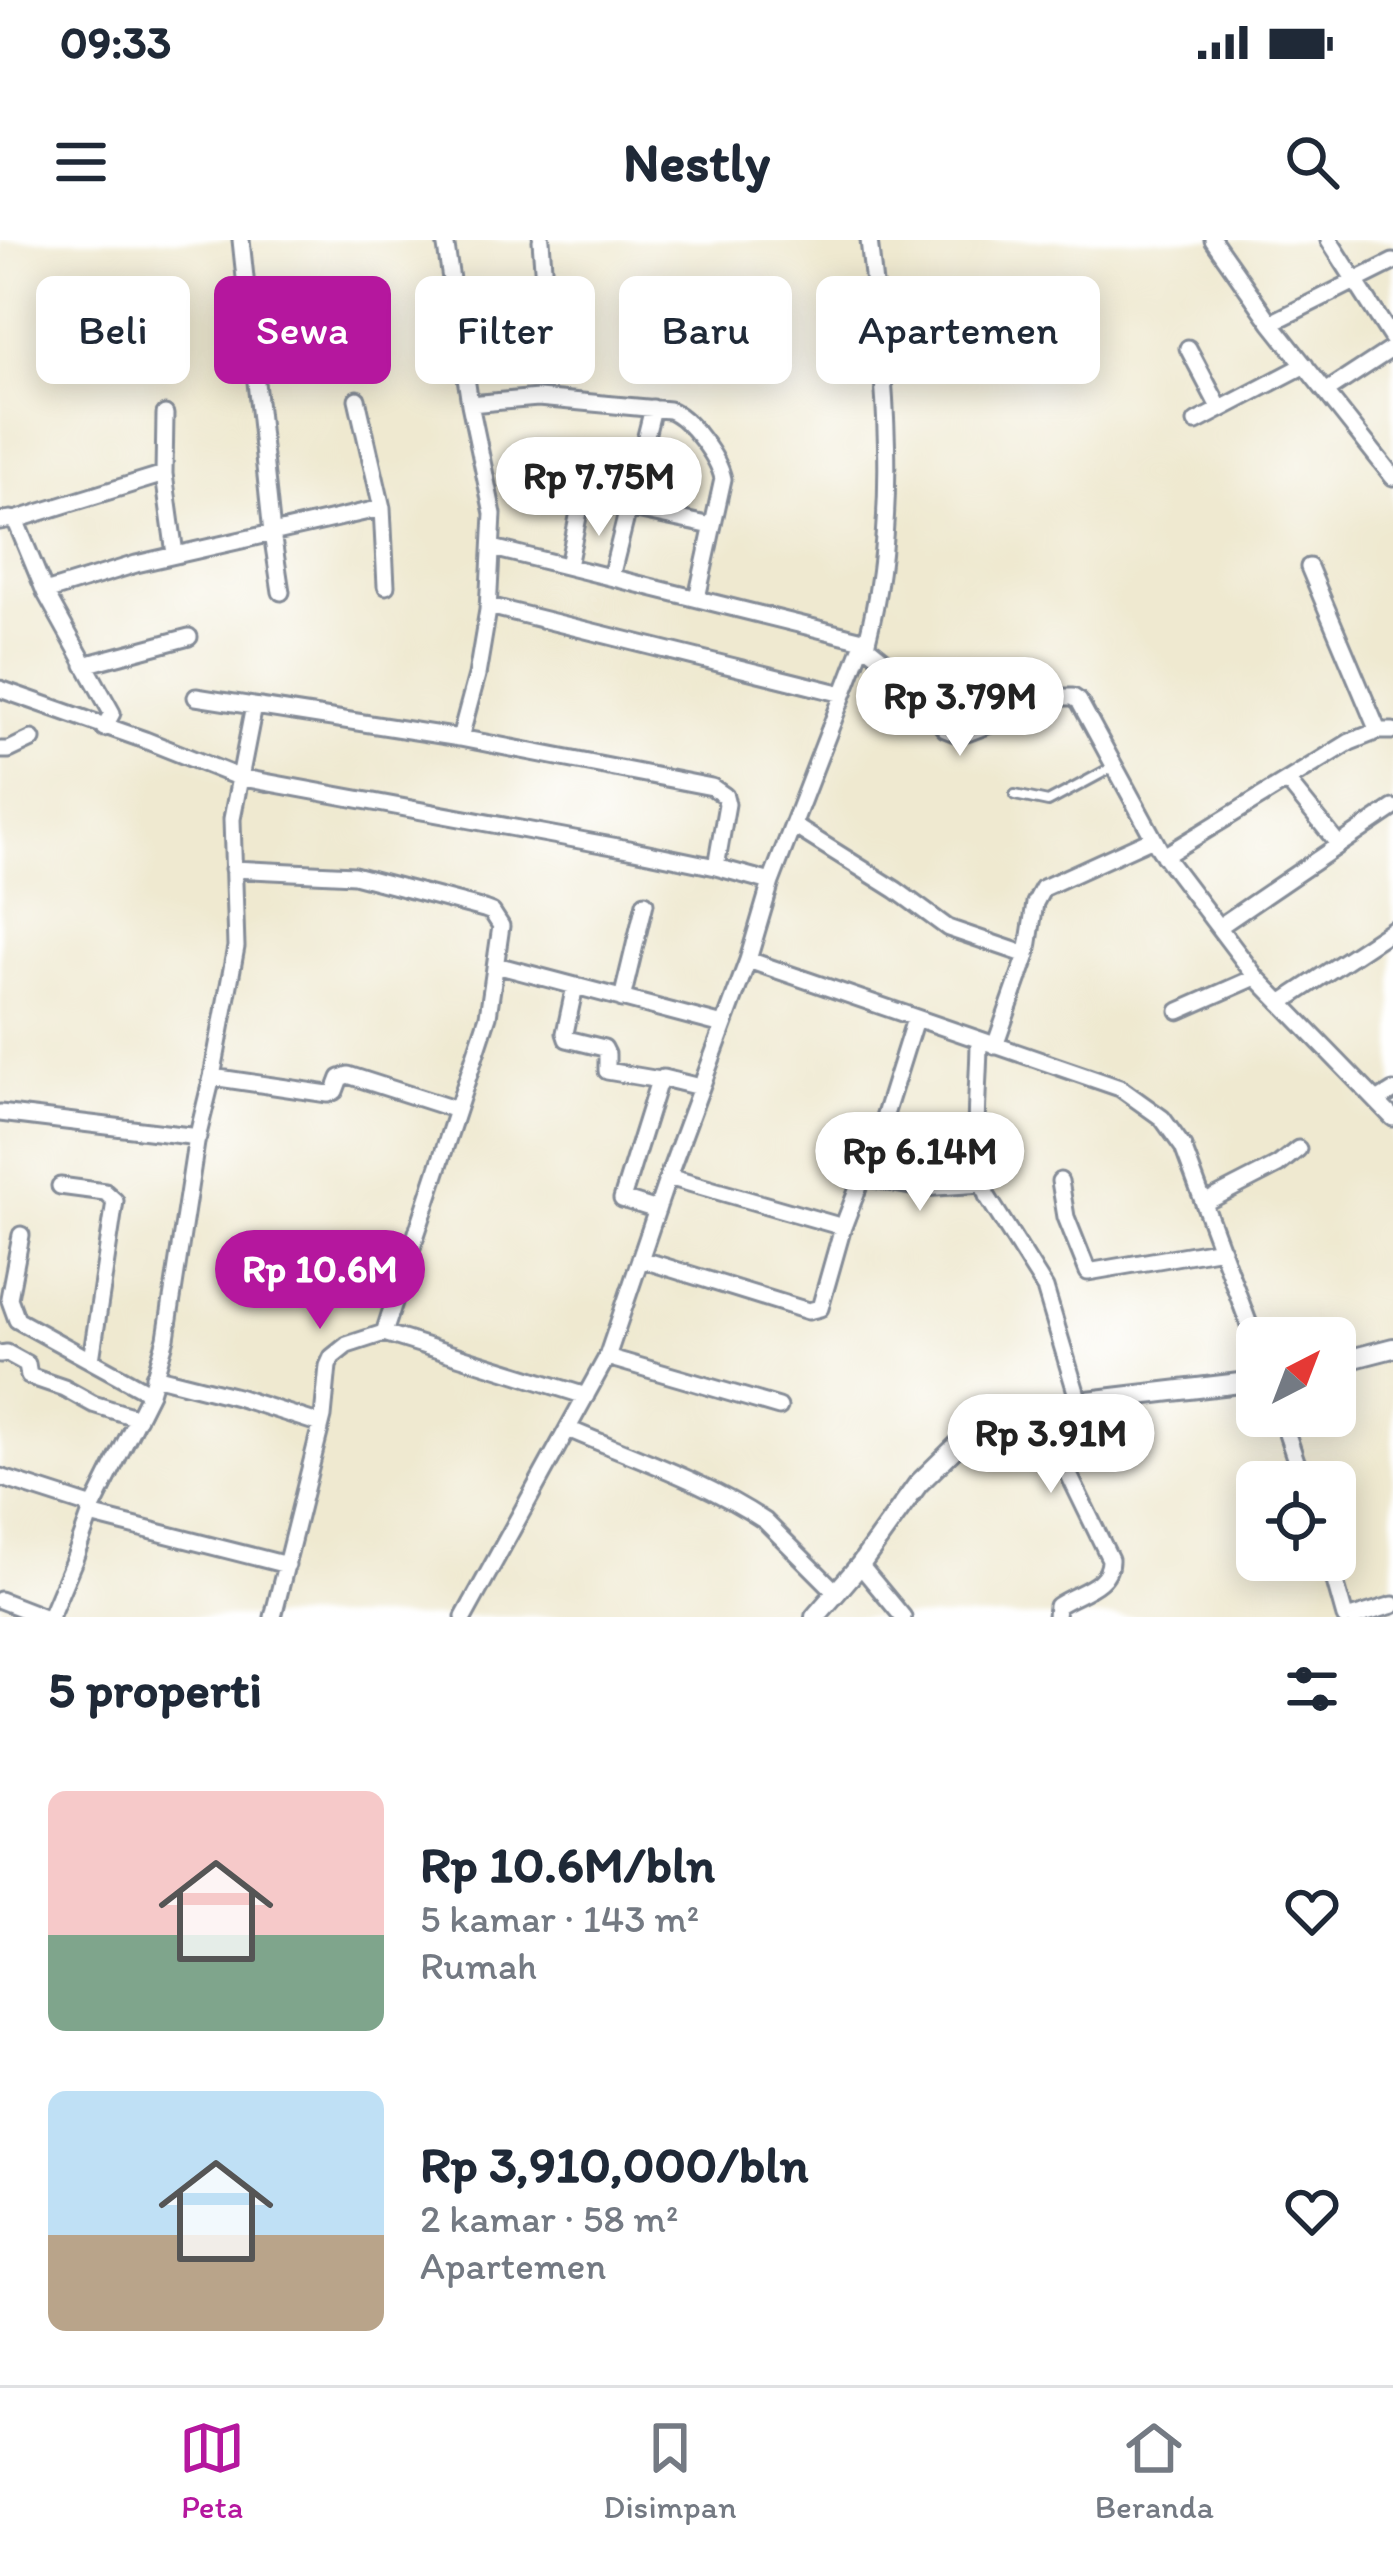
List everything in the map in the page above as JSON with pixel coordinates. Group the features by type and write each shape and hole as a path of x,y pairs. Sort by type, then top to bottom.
{"street":[{"path":"241,240 281,592"},
{"path":"445,240 451,276"},
{"path":"541,240 544,276"},
{"path":"464,1617 608,1357 771,882 865,642 884,563 886,469 869,240"},
{"path":"1214,240 1271,322 1393,477"},
{"path":"1327,391 1393,344 1329,240"},
{"path":"1271,322 1393,262"},
{"path":"1188,348 1220,410"},
{"path":"1196,422 1305,365"},
{"path":"460,738 480,658 493,548 490,495 467,384"},
{"path":"470,404 538,398 653,408 684,417 720,465 723,479 697,598"},
{"path":"357,399 382,508 386,586"},
{"path":"611,577 653,408"},
{"path":"165,414 164,474 175,554"},
{"path":"104,728 112,713 7,520 164,474"},
{"path":"568,566 582,504 628,508 712,526"},
{"path":"45,592 175,554 382,508"},
{"path":"493,548 865,642 935,720 956,733 1073,697 1082,704 1164,856 1256,977 1393,1118"},
{"path":"1164,856 1350,742 1386,731 1309,567"},
{"path":"489,606 843,694"},
{"path":"84,665 190,637"},
{"path":"0,689 238,777 716,867 771,882"},
{"path":"196,697 460,738 720,790 727,804 716,867"},
{"path":"0,1600 47,1617 91,1511 152,1385 169,1322 198,1137 236,947 232,819 254,706"},
{"path":"0,751 32,739"},
{"path":"1288,782 1339,845"},
{"path":"1220,926 1393,808"},
{"path":"794,826 947,928 1027,955"},
{"path":"1079,1402 1045,1288 982,1184 978,1142 987,1043 1027,955 1035,903 1043,888 1153,838"},
{"path":"233,869 354,875 492,912 501,926 488,1016 384,1333"},
{"path":"622,998 645,902"},
{"path":"1281,1003 1393,928"},
{"path":"748,960 1120,1088 1147,1106 1174,1131 1206,1202 1246,1317"},
{"path":"496,965 723,1025"},
{"path":"1179,1011 1256,977"},
{"path":"575,986 565,1033 569,1041 604,1048 607,1071 700,1087"},
{"path":"640,1259 815,1311 824,1302 843,1227 915,1019"},
{"path":"212,1077 328,1094 348,1075 457,1110"},
{"path":"657,1210 622,1199 659,1080"},
{"path":"1377,1101 1393,1091"},
{"path":"0,1113 198,1137"},
{"path":"880,1131 978,1142"},
{"path":"1206,1202 1278,1165 1298,1149"},
{"path":"668,1177 843,1227"},
{"path":"862,1177 921,1188 982,1184"},
{"path":"1060,1180 1066,1217 1088,1272 1222,1250"},
{"path":"60,1186 105,1192 115,1201 91,1360"},
{"path":"21,1235 9,1298 17,1319 91,1360 152,1385 237,1397 320,1424"},
{"path":"266,1250 408,1258"},
{"path":"273,1617 332,1357 346,1345 384,1333 586,1396"},
{"path":"1356,1358 1393,1348"},
{"path":"0,1354 7,1352 27,1364 26,1374 34,1379 138,1418"},
{"path":"608,1357 778,1407"},
{"path":"815,1617 860,1565 918,1484 977,1432 1079,1402 1236,1383"},
{"path":"1038,1411 1111,1569 1103,1581 1057,1606 1056,1617"},
{"path":"568,1429 751,1512 837,1593"},
{"path":"0,1477 91,1511 287,1565"},
{"path":"860,1565 903,1617"},
{"path":"1336,1581 1349,1617 1393,1605"}],"lane":[{"path":"1015,795 1048,802 1115,766"}]}
